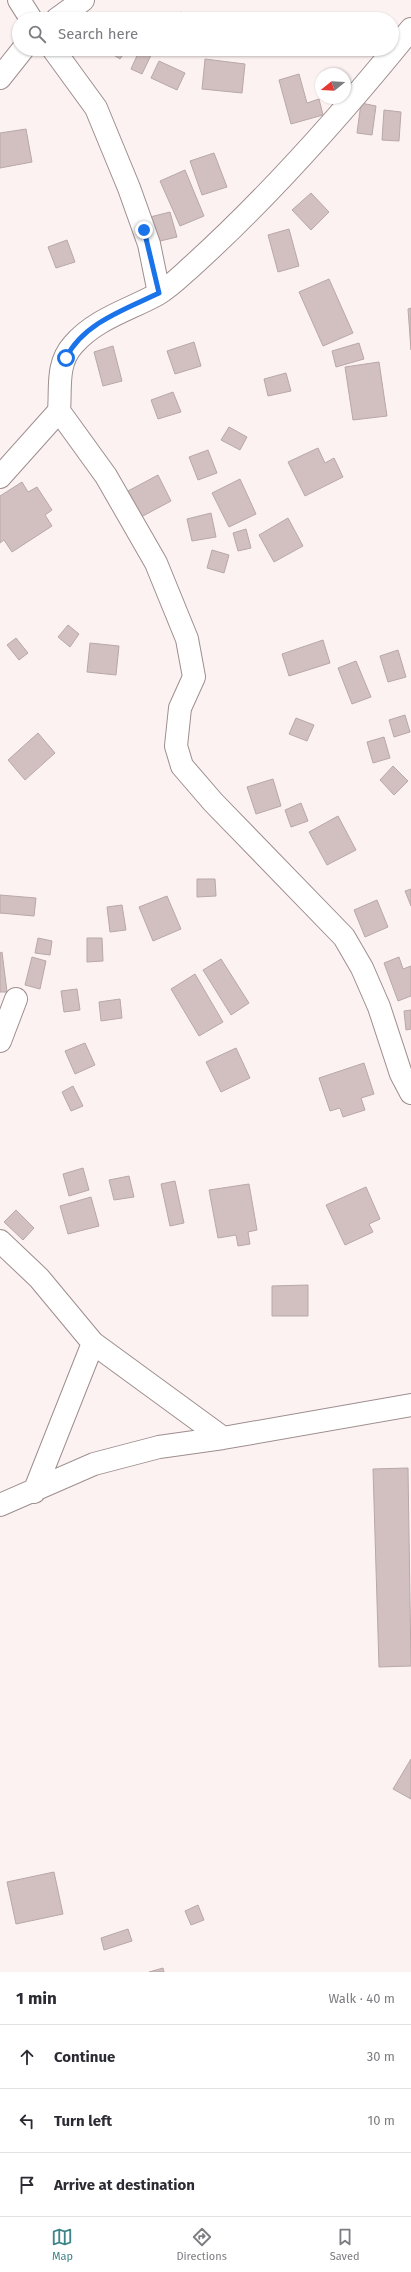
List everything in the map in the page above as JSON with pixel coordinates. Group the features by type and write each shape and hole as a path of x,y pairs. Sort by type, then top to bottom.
{"street":[{"path":"19,0 27,12"},
{"path":"67,12 83,0"},
{"path":"399,44 411,29"},
{"path":"0,78 17,56"},
{"path":"58,56 96,108 130,188 146,237 159,293"},
{"path":"389,56 286,175 191,267 159,293 95,325 72,345 60,370 59,411 106,476 156,563 187,639 194,677 180,708 176,746 182,766 213,802 344,937 362,968 379,1007 401,1074 411,1093"},
{"path":"0,477 59,411"},
{"path":"0,1042 16,999"},
{"path":"0,1241 39,1278 93,1343 223,1438"},
{"path":"34,1492 93,1343"},
{"path":"0,1505 34,1492 94,1464 159,1446 223,1438 409,1403"}],"building":[{"path":"115,56 122,56 120,59"},
{"path":"137,56 151,56 142,74 131,69"},
{"path":"205,59 245,64 242,93 202,89"},
{"path":"159,61 185,73 177,90 151,78"},
{"path":"299,74 307,103 315,100 315,104 320,104 323,115 291,124 279,80"},
{"path":"361,103 376,106 372,135 357,133"},
{"path":"384,110 401,112 399,141 382,140"},
{"path":"26,129 32,162 0,168 0,133"},
{"path":"214,153 227,187 202,195 190,161"},
{"path":"185,170 204,216 180,226 160,181"},
{"path":"311,193 329,212 311,230 292,210"},
{"path":"170,212 177,237 156,242 150,217"},
{"path":"289,229 299,266 278,272 268,235"},
{"path":"67,240 75,262 56,268 48,247"},
{"path":"329,279 353,333 323,346 299,292"},
{"path":"411,308 411,350 408,309"},
{"path":"194,342 201,366 175,374 167,351"},
{"path":"359,343 364,359 336,367 332,351"},
{"path":"113,346 122,381 103,386 94,352"},
{"path":"379,362 387,416 353,420 345,367"},
{"path":"286,373 291,391 268,396 264,379"},
{"path":"173,392 181,412 158,419 151,400"},
{"path":"229,427 247,437 240,450 221,440"},
{"path":"318,448 325,463 334,458 343,477 305,496 288,462"},
{"path":"208,450 217,473 198,480 189,457"},
{"path":"158,475 171,501 141,517 128,491"},
{"path":"240,479 256,514 229,527 212,493"},
{"path":"22,482 28,492 37,487 52,510 45,515 52,526 12,552 4,540 0,543 0,496"},
{"path":"211,513 216,537 192,541 187,519"},
{"path":"288,518 303,546 274,562 259,535"},
{"path":"246,529 251,548 238,551 233,533"},
{"path":"212,550 229,555 224,573 207,568"},
{"path":"68,625 79,634 70,647 58,637"},
{"path":"16,638 28,653 19,660 7,645"},
{"path":"323,640 330,663 289,676 282,654"},
{"path":"90,643 119,646 116,675 87,672"},
{"path":"398,650 406,677 388,682 380,656"},
{"path":"356,661 371,697 352,704 338,668"},
{"path":"405,715 410,732 394,737 389,720"},
{"path":"296,718 314,725 307,741 289,734"},
{"path":"38,733 55,753 25,780 8,760"},
{"path":"384,737 390,758 373,763 367,742"},
{"path":"393,766 408,781 394,795 380,780"},
{"path":"273,779 281,806 256,814 247,787"},
{"path":"301,803 308,821 291,827 285,810"},
{"path":"338,816 356,850 327,865 309,832"},
{"path":"197,879 215,879 216,896 197,897"},
{"path":"411,889 411,906 405,891"},
{"path":"0,895 36,898 34,916 0,913"},
{"path":"167,896 181,929 153,941 139,907"},
{"path":"377,900 388,927 365,937 354,910"},
{"path":"122,905 126,930 110,932 107,907"},
{"path":"38,938 52,941 50,955 35,953"},
{"path":"87,938 102,938 103,961 87,962"},
{"path":"2,952 7,992 0,992 0,953"},
{"path":"32,957 46,961 40,989 25,985"},
{"path":"399,957 403,969 411,966 411,996 398,1001 384,963"},
{"path":"221,959 249,1003 231,1015 203,970"},
{"path":"195,974 223,1022 199,1036 171,989"},
{"path":"77,989 80,1010 64,1012 61,991"},
{"path":"120,999 122,1018 101,1021 99,1002"},
{"path":"411,1010 411,1029 406,1030 404,1011"},
{"path":"85,1043 95,1065 75,1074 65,1051"},
{"path":"236,1048 250,1078 221,1092 206,1062"},
{"path":"364,1063 374,1094 361,1098 365,1110 343,1117 340,1108 330,1111 319,1078"},
{"path":"73,1086 83,1106 71,1111 62,1092"},
{"path":"83,1168 89,1190 69,1196 63,1174"},
{"path":"129,1176 134,1197 114,1200 109,1180"},
{"path":"175,1181 184,1223 170,1226 161,1184"},
{"path":"249,1184 257,1230 248,1232 250,1244 238,1246 236,1235 218,1238 209,1190"},
{"path":"366,1187 380,1219 369,1224 373,1232 345,1245 326,1205"},
{"path":"91,1197 99,1226 68,1234 60,1206"},
{"path":"16,1210 34,1228 23,1240 4,1222"},
{"path":"308,1285 308,1316 272,1316 272,1286"},
{"path":"408,1468 411,1666 379,1667 373,1469"},
{"path":"411,1759 411,1799 393,1789"},
{"path":"54,1872 63,1914 16,1924 7,1882"},
{"path":"198,1905 204,1920 191,1925 185,1911"},
{"path":"128,1929 132,1941 104,1950 101,1938"},
{"path":"163,1968 164,1972 149,1972"}],"route":[{"path":"66,358 72,345 95,325 159,293 149,244 144,230"}]}
